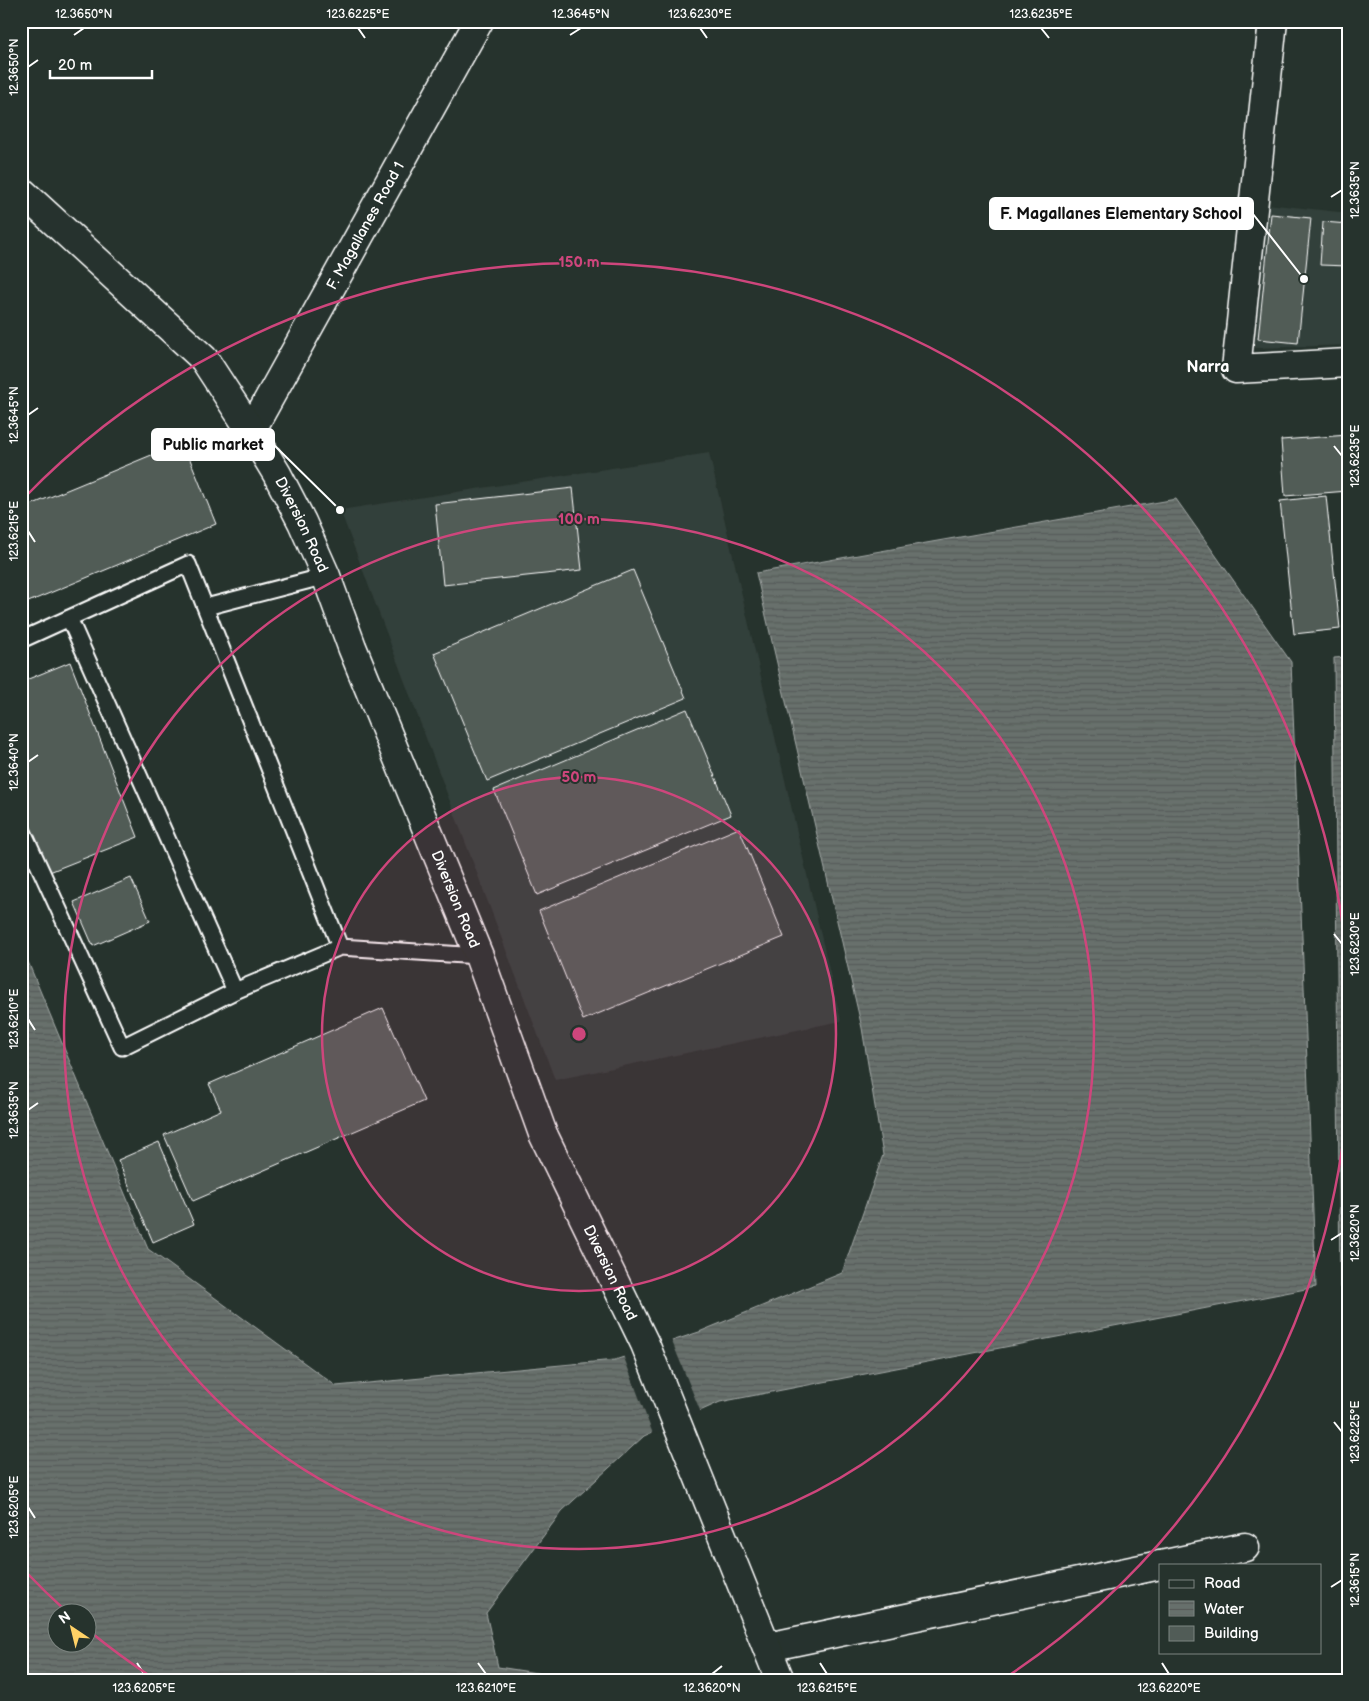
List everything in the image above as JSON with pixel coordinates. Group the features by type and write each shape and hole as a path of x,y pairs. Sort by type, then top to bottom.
{"street":[{"name":"F. Magallanes Road 1","path":"251,431 479,21"},
{"path":"1273,21 1236,370 1348,363"},
{"name":"Diversion Road","path":"21,191 204,360 251,431 277,474 302,522 326,576 352,647 479,956 543,1134 645,1344 780,1680"},
{"path":"1166,1564 1244,1547"},
{"path":"768,1647 1159,1565"}],"lane":[{"path":"21,640 188,564 340,947"},
{"path":"206,607 326,576"},
{"path":"69,618 236,991"},
{"path":"21,827 122,1047 236,991 340,947 479,956"}],"shaded area":[{"path":"1267,204 1348,213 1348,345 1254,348"},
{"path":"709,453 841,1021 555,1080 340,510"}],"water":[{"path":"1176,499 1291,662 1316,1287 720,1402 644,1436 562,1511 486,1613 498,1667 582,1680 21,1680 21,945 148,1249 336,1386 615,1360 699,1332 842,1273 883,1155 862,1028 756,573"},
{"path":"1348,657 1348,1294 1340,1288 1334,658"}],"pier":[{"path":"671,1339 701,1413 653,1434 623,1355"}],"building":[{"path":"1271,214 1311,218 1298,343 1258,339"},
{"path":"1323,222 1348,224 1348,266 1320,265"},
{"path":"1348,435 1348,491 1285,496 1281,440"},
{"path":"183,442 216,524 21,605 21,509"},
{"path":"573,488 582,570 443,585 435,504"},
{"path":"1326,496 1340,629 1294,634 1280,501"},
{"path":"633,570 686,698 487,781 434,653"},
{"path":"70,662 138,837 47,873 21,806 21,682"},
{"path":"687,709 731,815 537,895 494,790"},
{"path":"739,828 784,937 583,1020 539,911"},
{"path":"131,878 150,921 93,946 74,902"},
{"path":"383,1008 424,1101 193,1201 164,1135 221,1110 209,1084"},
{"path":"159,1142 194,1224 153,1242 118,1160"}],"place":[{"name":"F. Magallanes Elementary School","path":"1304,279"},
{"name":"Public market","path":"340,510"}],"district":[{"name":"Narra","path":"1208,367"}]}
